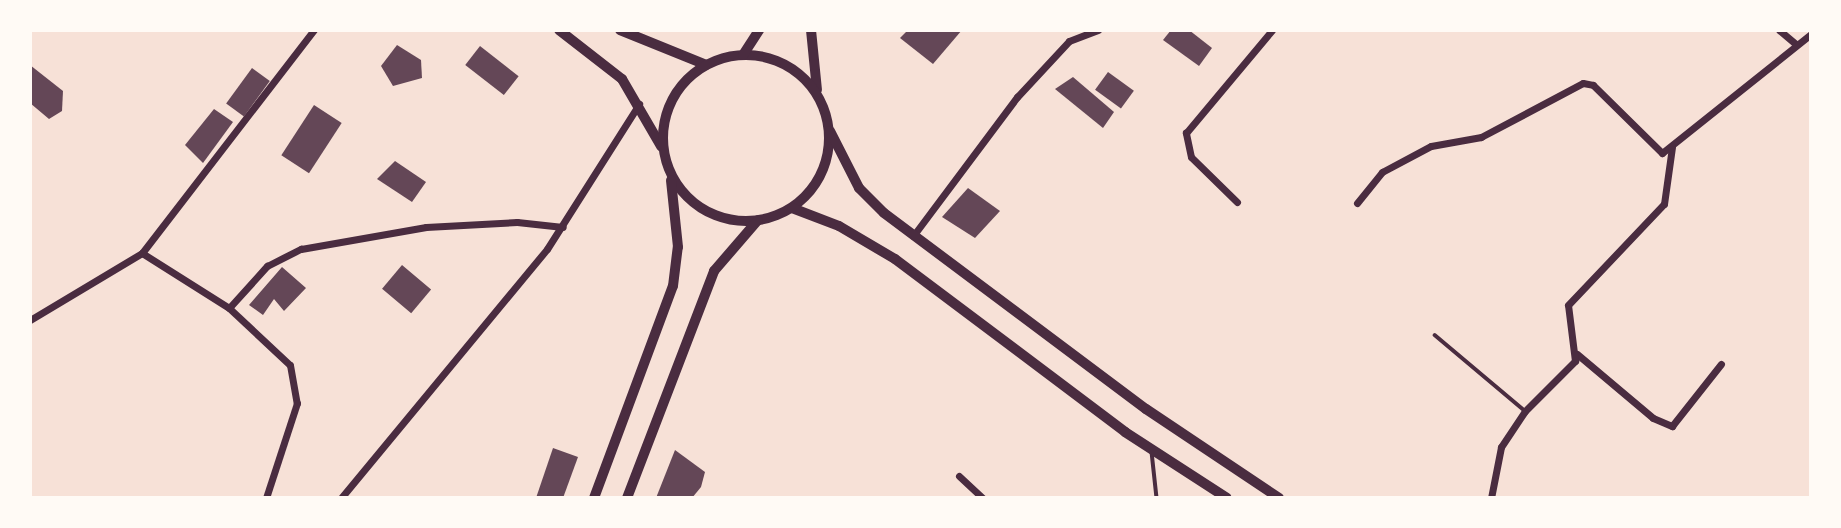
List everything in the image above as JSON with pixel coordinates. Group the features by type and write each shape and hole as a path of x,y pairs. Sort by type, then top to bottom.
{"main road":[{"path":"559,30 598,55 639,104 664,153 669,171 678,247 673,286 594,498"},
{"path":"620,30 706,65"},
{"path":"743,55 759,30"},
{"path":"811,30 819,96 830,131 859,188 913,236 1279,498"},
{"path":"664,153 671,103 706,65 743,55 787,65 819,96"},
{"path":"669,171 705,211 758,220 792,208 817,183 830,131"},
{"path":"792,208 839,226 895,259 1151,450 1227,498"},
{"path":"627,498 714,271 758,220"}],"street":[{"path":"30,320 142,253 314,30"},
{"path":"913,236 1017,97 1069,41 1074,30"},
{"path":"1069,41 1098,30"},
{"path":"1237,202 1191,157 1186,133 1272,30"},
{"path":"1779,30 1797,45"},
{"path":"1357,203 1382,172 1431,146 1481,137 1583,83 1597,89 1653,151 1672,147 1811,34"},
{"path":"341,498 563,227 639,104"},
{"path":"1672,147 1664,204 1568,304 1577,354 1653,418 1672,426 1721,364"},
{"path":"229,308 267,266 301,249 426,227 517,222 563,227"},
{"path":"142,253 229,308 290,365 297,383 292,428 266,498"},
{"path":"1491,498 1501,447 1525,411 1577,354"},
{"path":"959,476 983,498"}],"lane":[{"path":"1435,335 1525,411"},
{"path":"1151,450 1157,498"}],"building":[{"path":"908,30 962,30 933,64 900,38"},
{"path":"1171,30 1189,30 1212,48 1199,66 1163,40"},
{"path":"397,45 421,60 422,78 393,86 381,66"},
{"path":"480,46 519,76 504,95 465,65"},
{"path":"30,65 63,91 62,111 49,119 30,103"},
{"path":"252,68 270,81 244,117 226,104"},
{"path":"1108,72 1134,91 1121,109 1095,90"},
{"path":"1073,77 1114,112 1103,128 1055,89"},
{"path":"314,105 342,123 309,173 281,155"},
{"path":"214,109 233,122 203,163 185,145"},
{"path":"395,161 426,182 412,202 377,179"},
{"path":"968,188 1000,211 975,238 942,217"},
{"path":"402,265 431,289 411,313 382,289"},
{"path":"282,267 306,288 284,311 274,299 263,315 249,305"},
{"path":"553,448 578,457 563,498 536,498"},
{"path":"675,450 705,472 701,487 692,498 656,498"}]}
